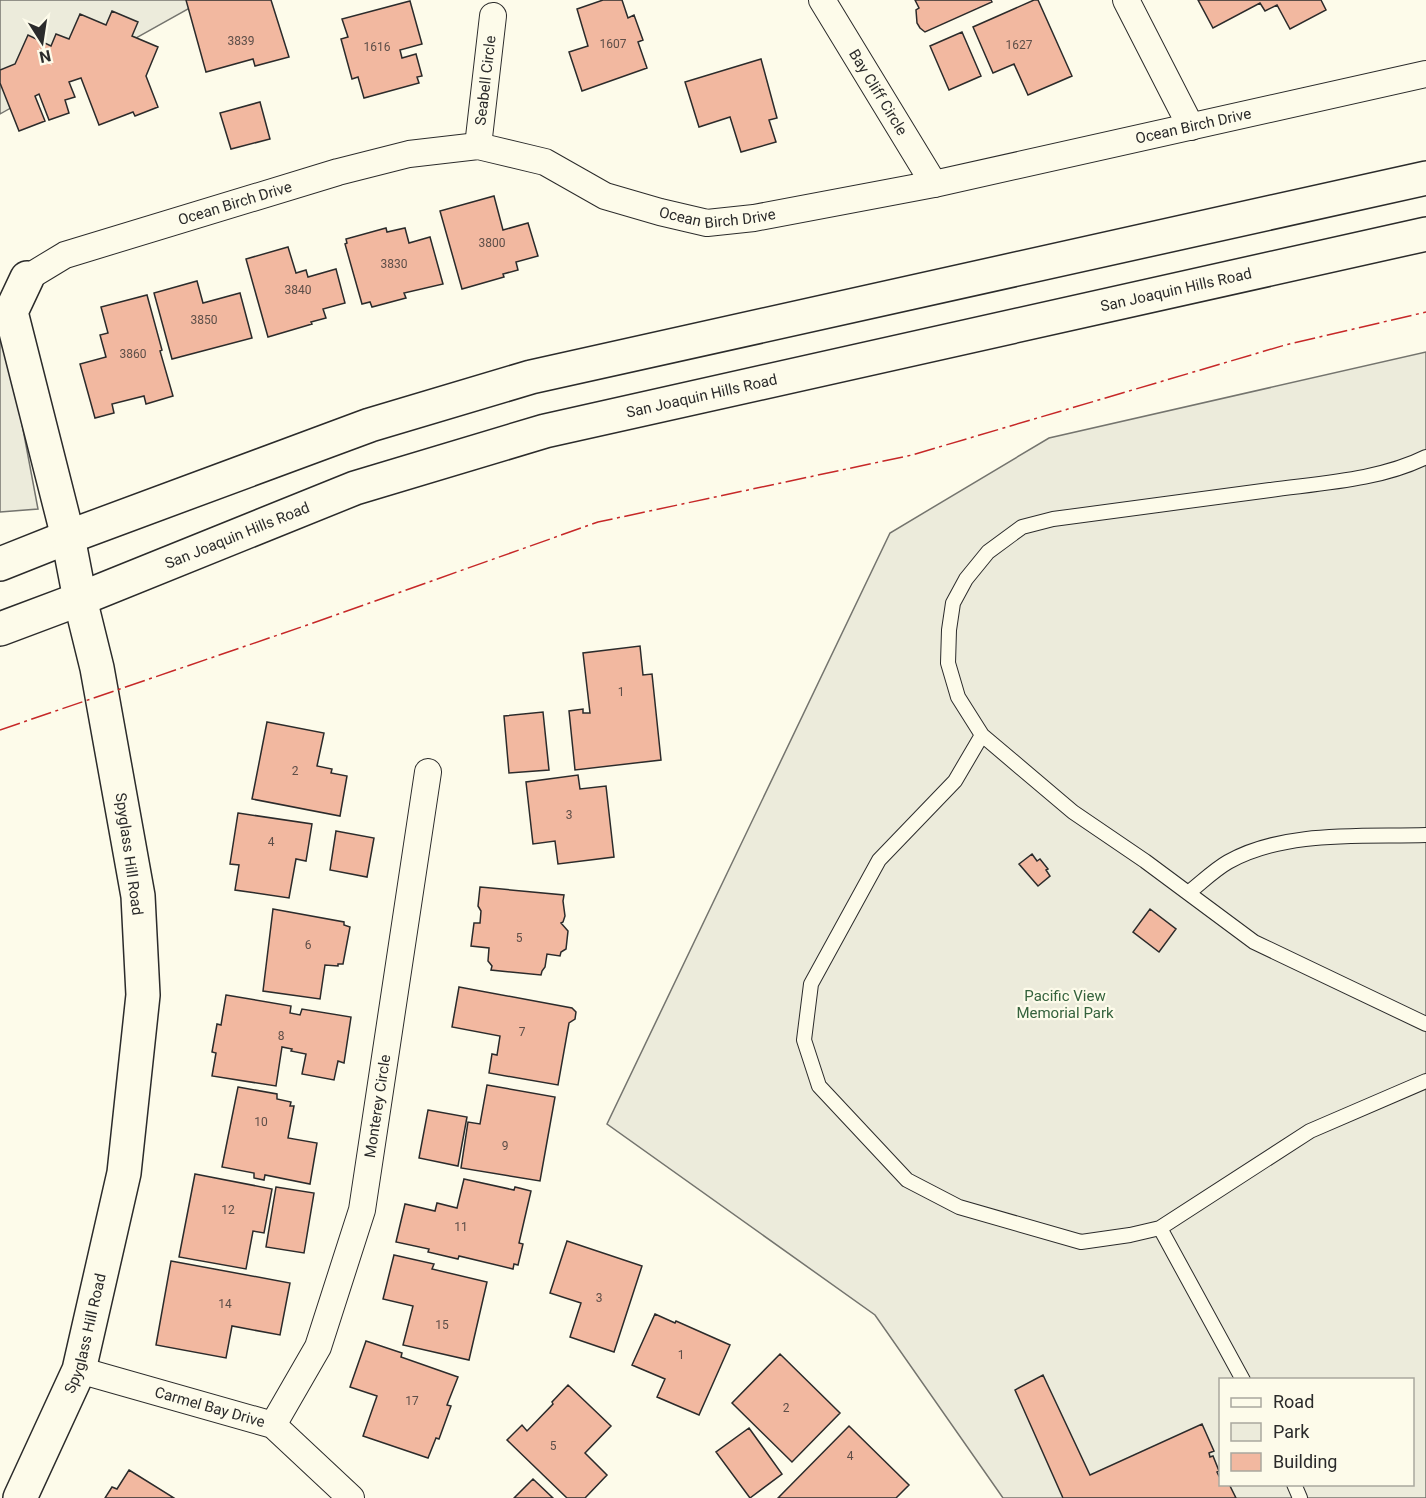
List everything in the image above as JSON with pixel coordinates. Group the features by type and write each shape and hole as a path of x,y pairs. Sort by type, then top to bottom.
{"main road":[{"path":"0,564 370,425 531,377 1426,178"},
{"name":"San Joaquin Hills Road","path":"0,629 355,488 545,431 1426,234"},
{"name":"Spyglass Hill Road","path":"20,1498 79,1370 124,1173 143,995 138,896 98,668 80,599 68,537 11,312 27,278"}],"street":[{"name":"Bay Cliff Circle","path":"822,0 934,184"},
{"path":"1126,0 1191,127"},
{"name":"Seabell Circle","path":"478,146 493,16"},
{"name":"Ocean Birch Drive","path":"27,278 65,255 338,172 409,154 478,146 545,162 605,196 707,223 753,218 934,184 1426,74"},
{"name":"Monterey Circle","path":"273,1425 318,1347 362,1210 428,772"},
{"name":"Carmel Bay Drive","path":"79,1370 273,1425 351,1498"}],"lane":[{"path":"1426,457 1373,475 1053,519 1022,527 988,552 966,579 952,603 948,663 958,697 982,735 1073,812 1145,861 1254,942 1426,1024"},
{"path":"982,735 955,781 879,860 811,984 804,1040 819,1086 907,1180 959,1207 1081,1242 1130,1235 1160,1228 1310,1131 1426,1081"},
{"path":"1188,893 1227,863 1260,848 1306,838 1426,835"},
{"path":"1160,1228 1242,1378"}],"green space":[{"path":"0,0 204,0 0,114"},
{"path":"0,307 38,509 0,512"},
{"name":"Pacific View Memorial Park","path":"1426,352 1426,1498 1003,1498 875,1315 607,1124 890,533 1049,438"}],"building":[{"path":"186,0 271,0 289,57 255,66 253,59 206,72"},
{"path":"603,0 622,0 628,18 634,15 643,40 638,42 647,68 582,91 569,52 588,46 577,9"},
{"path":"915,0 991,0 992,2 925,32 917,23 916,10 919,8"},
{"path":"1038,0 1072,76 1028,95 1014,64 993,73 973,27"},
{"path":"1198,0 1321,0 1326,10 1290,29 1277,5 1265,11 1260,3 1213,28"},
{"path":"410,1 422,44 400,50 402,58 416,54 422,76 417,77 419,83 364,98 358,77 352,79 341,39 348,37 342,19"},
{"path":"112,11 138,22 132,36 158,47 146,76 158,107 135,116 133,112 99,125 81,78 69,82 75,97 65,100 69,113 49,120 39,94 35,96 45,121 19,131 0,83 0,70 15,64 28,35 51,46 56,34 69,39 80,14 106,25"},
{"path":"962,32 981,76 949,90 930,46"},
{"path":"761,59 777,118 769,120 776,142 741,152 730,117 699,127 685,82"},
{"path":"260,102 270,139 231,149 220,113"},
{"path":"494,196 503,230 528,223 538,256 516,262 518,270 503,274 504,277 462,289 440,211"},
{"path":"386,228 387,232 405,228 409,243 430,237 443,284 404,293 406,298 372,307 370,302 362,304 345,244 346,239"},
{"path":"288,247 296,273 306,270 308,277 336,269 345,303 323,309 326,318 268,337 246,259"},
{"path":"197,281 203,303 240,293 252,338 172,359 154,293"},
{"path":"147,295 173,396 146,404 144,396 112,404 114,413 95,418 80,364 106,357 100,335 108,333 101,307"},
{"path":"640,646 643,675 652,674 661,760 575,770 569,711 583,709 583,713 590,713 583,653"},
{"path":"543,712 549,770 509,773 504,716"},
{"path":"267,722 324,733 317,766 332,769 331,773 347,776 340,816 252,799"},
{"path":"578,775 580,789 606,786 614,857 558,864 555,841 533,844 526,782"},
{"path":"238,813 312,824 306,861 296,859 289,898 235,890 239,865 230,864"},
{"path":"336,831 374,838 367,877 330,870"},
{"path":"1032,854 1037,861 1040,859 1048,869 1046,870 1050,876 1038,886 1019,864"},
{"path":"480,887 564,895 565,916 561,923 568,931 566,949 561,952 560,956 547,954 541,975 491,970 492,966 488,961 489,948 471,946 474,923 480,923 481,911 478,906"},
{"path":"273,909 344,922 344,925 350,927 343,964 325,965 320,999 263,991"},
{"path":"1150,909 1176,929 1159,952 1133,932"},
{"path":"459,987 572,1008 576,1012 575,1019 569,1023 558,1085 489,1073 492,1054 497,1055 500,1036 452,1027"},
{"path":"226,995 291,1006 290,1013 300,1015 302,1009 351,1017 344,1063 338,1061 334,1080 302,1074 306,1054 282,1047 276,1086 212,1076 216,1053 212,1052 217,1024 221,1025"},
{"path":"487,1085 555,1097 540,1181 461,1168 468,1122 480,1124"},
{"path":"238,1087 277,1094 277,1099 291,1102 290,1106 294,1106 288,1138 317,1143 310,1184 265,1175 264,1180 254,1178 254,1173 222,1167"},
{"path":"428,1110 467,1117 458,1166 419,1158"},
{"path":"195,1174 272,1189 264,1233 253,1231 246,1269 179,1257"},
{"path":"464,1179 514,1190 515,1187 531,1191 519,1243 523,1244 518,1265 514,1264 513,1269 459,1256 458,1259 428,1252 429,1249 396,1242 405,1204 435,1211 437,1203 457,1208"},
{"path":"276,1187 314,1193 304,1253 266,1247"},
{"path":"567,1241 642,1266 614,1352 570,1337 581,1303 550,1293"},
{"path":"394,1255 434,1264 432,1269 487,1282 469,1360 403,1345 413,1306 383,1299"},
{"path":"171,1261 290,1283 280,1335 232,1326 226,1358 156,1345"},
{"path":"655,1314 730,1345 699,1415 657,1397 665,1379 632,1365"},
{"path":"366,1341 402,1353 401,1357 458,1377 447,1405 451,1406 439,1439 436,1438 428,1458 363,1436 377,1396 350,1387"},
{"path":"780,1354 840,1413 792,1462 732,1403"},
{"path":"1043,1375 1090,1475 1202,1424 1214,1451 1209,1453 1210,1457 1213,1456 1219,1471 1217,1472 1219,1486 1230,1486 1236,1498 1063,1498 1015,1390"},
{"path":"568,1385 611,1426 585,1453 607,1475 585,1498 567,1498 507,1440 522,1425 527,1431"},
{"path":"849,1426 909,1485 896,1498 778,1498"},
{"path":"749,1428 782,1474 750,1498 716,1452"},
{"path":"129,1470 174,1498 105,1498 112,1487 117,1489"},
{"path":"533,1479 553,1498 514,1498"}],"power":[{"path":"0,730 598,522 912,455 1285,345 1426,312"}]}
